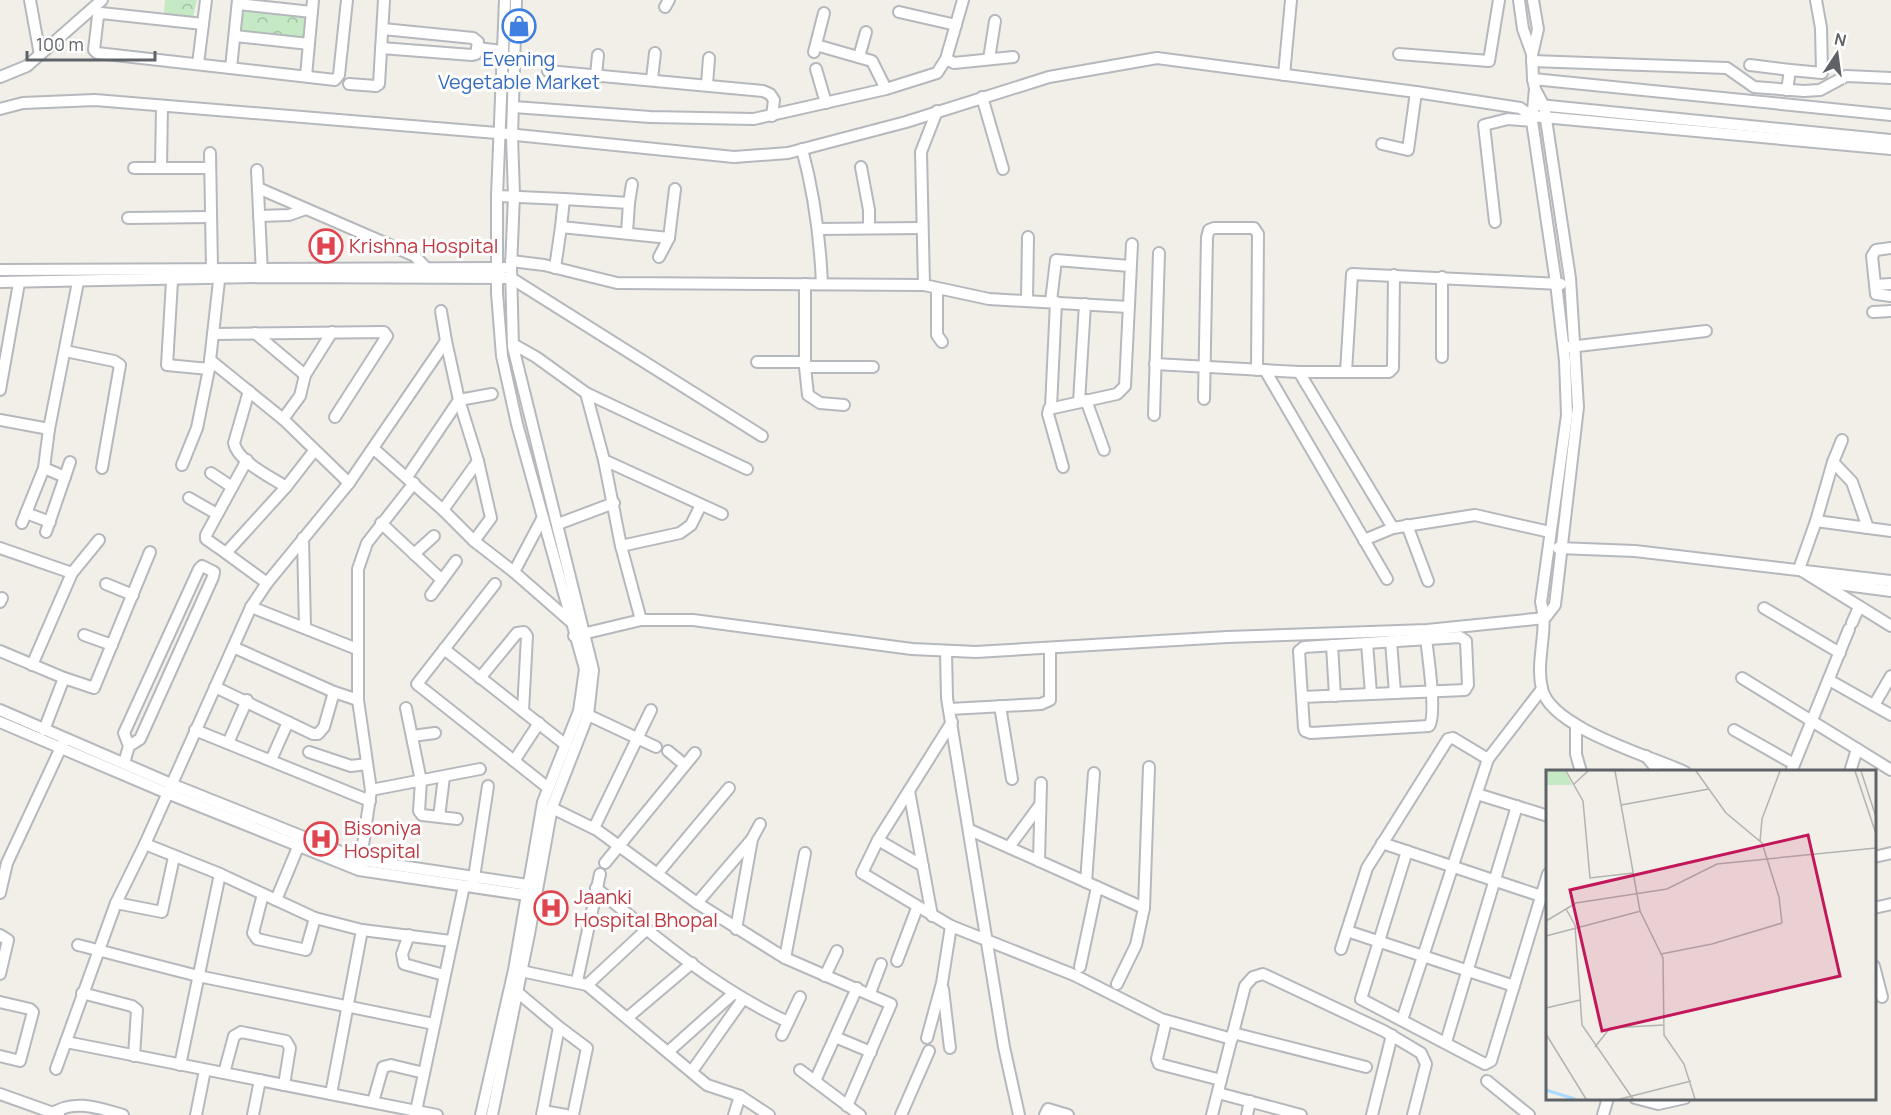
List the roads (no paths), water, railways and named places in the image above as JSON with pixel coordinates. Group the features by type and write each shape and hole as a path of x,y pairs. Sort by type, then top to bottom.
{"street":[{"path":"30,0 40,55"},
{"path":"0,77 27,66 102,0"},
{"path":"198,64 206,0"},
{"path":"306,76 313,0"},
{"path":"203,24 101,13 94,50 97,53 334,80 339,77 347,0"},
{"path":"349,84 378,86 384,0"},
{"path":"505,0 497,133 496,273 502,356 570,622"},
{"path":"492,1115 521,971 547,788 579,711 584,689 584,661 580,634 558,524 513,344 512,136 516,0"},
{"path":"514,107 689,119 754,119 886,89 934,76 946,59 963,0"},
{"path":"1285,70 1292,0"},
{"path":"1399,54 1489,61 1492,55 1499,0"},
{"path":"1512,0 1519,0 1523,29 1532,58 1534,84 1532,114 1556,283 1563,347 1567,422 1541,602 1545,618 1542,689 1553,707 1576,726 1683,770"},
{"path":"1532,58 1538,29 1533,0"},
{"path":"1750,65 1822,73 1821,28 1816,0"},
{"path":"231,68 238,2 312,12"},
{"path":"824,12 815,48 859,57 874,63 886,89"},
{"path":"899,12 956,24"},
{"path":"988,59 995,21"},
{"path":"381,48 472,55 476,54 478,48 478,42 473,38 382,29"},
{"path":"859,57 866,32"},
{"path":"235,36 309,44"},
{"path":"478,48 501,51"},
{"path":"652,79 655,54"},
{"path":"596,75 598,55"},
{"path":"946,59 954,63 1013,57"},
{"path":"707,84 709,58"},
{"path":"0,109 23,103 95,100 497,133 734,157 788,153 1049,77 1157,58 1285,70 1416,92 1520,114 1545,112 1891,149"},
{"path":"1532,58 1727,68 1754,87 1784,89 1820,90 1846,76 1891,78"},
{"path":"816,69 826,103"},
{"path":"1780,104 1790,70"},
{"path":"548,71 707,84 767,92 774,100 772,116"},
{"path":"1534,84 1891,115"},
{"path":"1426,639 1432,718 1429,726 1311,733 1304,728 1300,649 1367,643 1427,630 1545,618 1554,605 1563,549 1578,417 1570,284 1545,112 1534,84"},
{"path":"1382,144 1408,150 1416,92"},
{"path":"982,97 1003,169"},
{"path":"161,168 162,105"},
{"path":"924,285 921,152 938,111"},
{"path":"1495,222 1484,128 1486,123 1520,114 1532,114"},
{"path":"1681,125 1891,140"},
{"path":"802,149 810,179 818,228 822,284"},
{"path":"182,465 197,428 213,334 218,272 211,217 210,153"},
{"path":"861,167 869,210 869,228"},
{"path":"134,168 210,168"},
{"path":"257,170 262,272"},
{"path":"627,233 632,184"},
{"path":"258,188 415,256 426,268"},
{"path":"659,257 669,238 675,189"},
{"path":"497,196 514,195 629,204"},
{"path":"555,268 564,199"},
{"path":"259,216 289,214 306,209"},
{"path":"128,218 211,217"},
{"path":"561,227 669,238"},
{"path":"818,228 922,228"},
{"path":"1204,399 1208,234 1214,228 1254,228 1258,234 1261,370 1387,579"},
{"path":"1027,300 1028,237"},
{"path":"1051,407 1117,394 1123,390 1132,244"},
{"path":"1891,248 1876,250 1872,256 1877,296 1891,296"},
{"path":"1154,415 1159,253"},
{"path":"1064,467 1048,414 1051,407 1056,260 1130,266"},
{"path":"262,272 426,268 496,273"},
{"path":"0,270 496,273 511,269 555,268 617,283 924,285 937,290 989,299 1128,307"},
{"path":"511,269 762,436"},
{"path":"0,282 172,281 218,272"},
{"path":"1346,372 1350,276 1355,273 1570,284"},
{"path":"1155,364 1299,372 1389,372 1394,368 1394,275"},
{"path":"1442,277 1442,357"},
{"path":"172,281 166,363 171,366 209,364 249,391 283,419 349,483"},
{"path":"70,462 48,527 24,518 44,468 78,282"},
{"path":"0,390 19,283"},
{"path":"805,284 807,390 811,399 820,403 844,405"},
{"path":"1875,285 1891,284"},
{"path":"937,290 937,335 942,342"},
{"path":"1085,304 1082,401 1104,450"},
{"path":"441,311 459,400 492,512 491,518 474,541"},
{"path":"1873,312 1891,311"},
{"path":"1563,347 1706,331"},
{"path":"283,419 300,396 305,375 333,332"},
{"path":"213,334 384,332 387,336 335,417"},
{"path":"255,333 305,375"},
{"path":"56,1069 116,903 145,844 251,607 374,449 446,341"},
{"path":"513,344 536,357 586,393 747,470"},
{"path":"64,351 114,361 120,365 102,468"},
{"path":"757,362 873,367"},
{"path":"1299,372 1393,528"},
{"path":"249,391 234,443 235,449 286,487"},
{"path":"586,393 614,503 621,546 641,620"},
{"path":"360,865 370,795 368,764 358,700 358,569 364,548 410,480 459,400 492,394"},
{"path":"0,420 50,429"},
{"path":"1798,569 1842,440"},
{"path":"374,449 443,510 474,541 514,572 570,622 580,634 593,670 588,715 552,808 481,1115"},
{"path":"226,553 286,487 314,451"},
{"path":"247,460 206,537 267,584"},
{"path":"604,460 722,514"},
{"path":"443,510 478,461"},
{"path":"1833,462 1852,482 1868,528"},
{"path":"44,468 64,477"},
{"path":"211,473 232,487"},
{"path":"189,498 217,514"},
{"path":"558,524 614,503"},
{"path":"621,546 680,533 691,525 701,505"},
{"path":"1364,540 1393,528 1476,515 1550,532"},
{"path":"514,572 542,519"},
{"path":"1815,521 1891,531"},
{"path":"381,523 442,579"},
{"path":"1407,525 1428,581"},
{"path":"414,554 434,536"},
{"path":"303,538 304,628"},
{"path":"32,665 72,573 99,540"},
{"path":"1549,547 1635,551 1891,581"},
{"path":"0,548 72,573"},
{"path":"0,651 93,689 150,552"},
{"path":"431,595 456,561"},
{"path":"124,763 129,746 124,733 199,569 202,566 208,567 214,572 213,577 188,634 140,739 129,746"},
{"path":"1798,569 1891,626"},
{"path":"1820,581 1891,591"},
{"path":"106,584 133,595"},
{"path":"412,696 419,686 418,681 495,584"},
{"path":"251,607 357,649"},
{"path":"1734,730 1793,768 1859,607"},
{"path":"1764,608 1840,653"},
{"path":"580,634 641,620 693,620 814,637 976,652 1227,637 1426,639 1460,637 1466,641 1467,688 1431,692 1302,697"},
{"path":"172,626 188,634"},
{"path":"480,678 517,633 526,634 523,711"},
{"path":"84,635 112,645"},
{"path":"1384,638 1395,693"},
{"path":"1367,643 1371,694"},
{"path":"1332,645 1335,696"},
{"path":"232,647 334,692 358,700"},
{"path":"444,648 566,745"},
{"path":"950,709 1041,704 1050,700 1050,648"},
{"path":"946,651 952,722 1004,1047 1019,1115"},
{"path":"1874,705 1891,676"},
{"path":"44,730 64,678"},
{"path":"1742,678 1891,770"},
{"path":"1829,680 1891,715"},
{"path":"419,686 547,788"},
{"path":"215,687 318,734 324,727 334,692"},
{"path":"1402,1020 1488,759 1542,689"},
{"path":"228,743 247,700"},
{"path":"1000,706 1012,779"},
{"path":"406,708 421,781 418,811 422,815 456,819"},
{"path":"0,710 44,730 63,743 169,789 360,865 533,891"},
{"path":"594,828 651,710"},
{"path":"588,715 656,747"},
{"path":"0,722 124,763 169,789"},
{"path":"271,760 288,722"},
{"path":"952,722 878,840 862,873 917,908 951,926 1074,975 1166,1021 1366,1067"},
{"path":"514,761 538,723"},
{"path":"1576,726 1576,754 1581,770"},
{"path":"195,730 370,795 421,781 480,769"},
{"path":"412,736 435,733"},
{"path":"1341,949 1363,878 1382,843 1448,739 1453,738 1488,759"},
{"path":"0,893 7,862 63,743"},
{"path":"1850,770 1857,749"},
{"path":"668,751 685,765"},
{"path":"309,752 351,766 368,764"},
{"path":"605,863 695,753"},
{"path":"1645,754 1658,770"},
{"path":"1117,984 1136,945 1144,908 1149,767"},
{"path":"1086,882 1094,773"},
{"path":"439,817 444,777"},
{"path":"1039,861 1041,783"},
{"path":"416,1111 452,941 470,883 488,786"},
{"path":"657,874 729,788"},
{"path":"909,791 932,916"},
{"path":"1477,794 1546,815"},
{"path":"1009,847 1040,804"},
{"path":"1446,1042 1517,806"},
{"path":"552,808 594,828 697,903 785,958 870,993 892,1006 847,1106"},
{"path":"697,903 752,839 760,824"},
{"path":"970,830 1144,908"},
{"path":"736,929 752,839"},
{"path":"878,840 923,866"},
{"path":"276,900 300,842"},
{"path":"1382,843 1541,896"},
{"path":"145,844 220,874 315,918 362,930 452,941"},
{"path":"1407,852 1361,999 1482,1063 1488,1063 1546,880"},
{"path":"785,958 805,853"},
{"path":"1876,857 1891,853"},
{"path":"116,903 162,912 174,857"},
{"path":"180,1065 220,874"},
{"path":"582,983 600,874"},
{"path":"1080,967 1097,887"},
{"path":"596,888 646,930 738,996 788,1022"},
{"path":"263,894 253,933 257,939 306,950 315,918"},
{"path":"1876,908 1891,904"},
{"path":"897,961 917,908"},
{"path":"927,1038 942,983 951,926"},
{"path":"331,1094 362,930"},
{"path":"582,983 646,930"},
{"path":"1347,931 1514,986"},
{"path":"0,935 8,940 0,974"},
{"path":"409,935 402,954 404,964 444,975"},
{"path":"78,945 198,975 434,1024"},
{"path":"825,976 837,951"},
{"path":"627,1018 692,963"},
{"path":"870,993 881,964"},
{"path":"1876,970 1882,996"},
{"path":"521,971 582,983 707,1085 740,1096 769,1115"},
{"path":"1212,1115 1245,986 1253,977 1263,974 1392,1035 1421,1053 1426,1061 1413,1115"},
{"path":"942,983 950,1048"},
{"path":"815,1081 857,988"},
{"path":"516,991 586,1048 573,1115"},
{"path":"82,993 132,1006 137,1010 134,1056"},
{"path":"669,1052 738,996"},
{"path":"692,1071 738,996"},
{"path":"782,1035 800,997"},
{"path":"0,1002 30,1009 33,1012 21,1059 0,1056"},
{"path":"1166,1021 1157,1059 1159,1064 1221,1080"},
{"path":"559,1027 542,1113 566,1115"},
{"path":"224,1073 234,1036 241,1032 286,1041 290,1048 284,1085"},
{"path":"1372,1115 1392,1035"},
{"path":"835,1036 871,1052"},
{"path":"66,1042 437,1115"},
{"path":"901,1115 929,1051"},
{"path":"373,1102 384,1067 391,1065 424,1073"},
{"path":"196,1115 205,1070"},
{"path":"800,1070 860,1115"},
{"path":"253,1115 260,1080"},
{"path":"1487,1081 1528,1115"},
{"path":"1218,1093 1299,1115"},
{"path":"0,1094 55,1114 64,1106 78,1105 98,1107 123,1115"},
{"path":"735,1115 740,1096"},
{"path":"1603,1115 1607,1100"},
{"path":"1643,1100 1658,1104 1676,1100"},
{"path":"1247,1115 1250,1101"},
{"path":"1044,1115 1048,1109 1068,1115"}],"place":[{"name":"Evening Vegetable Market","path":"519,26"},
{"name":"Krishna Hospital","path":"326,246"},
{"name":"Bisoniya Hospital","path":"321,839"},
{"name":"Jaanki Hospital Bhopal","path":"551,908"}]}
